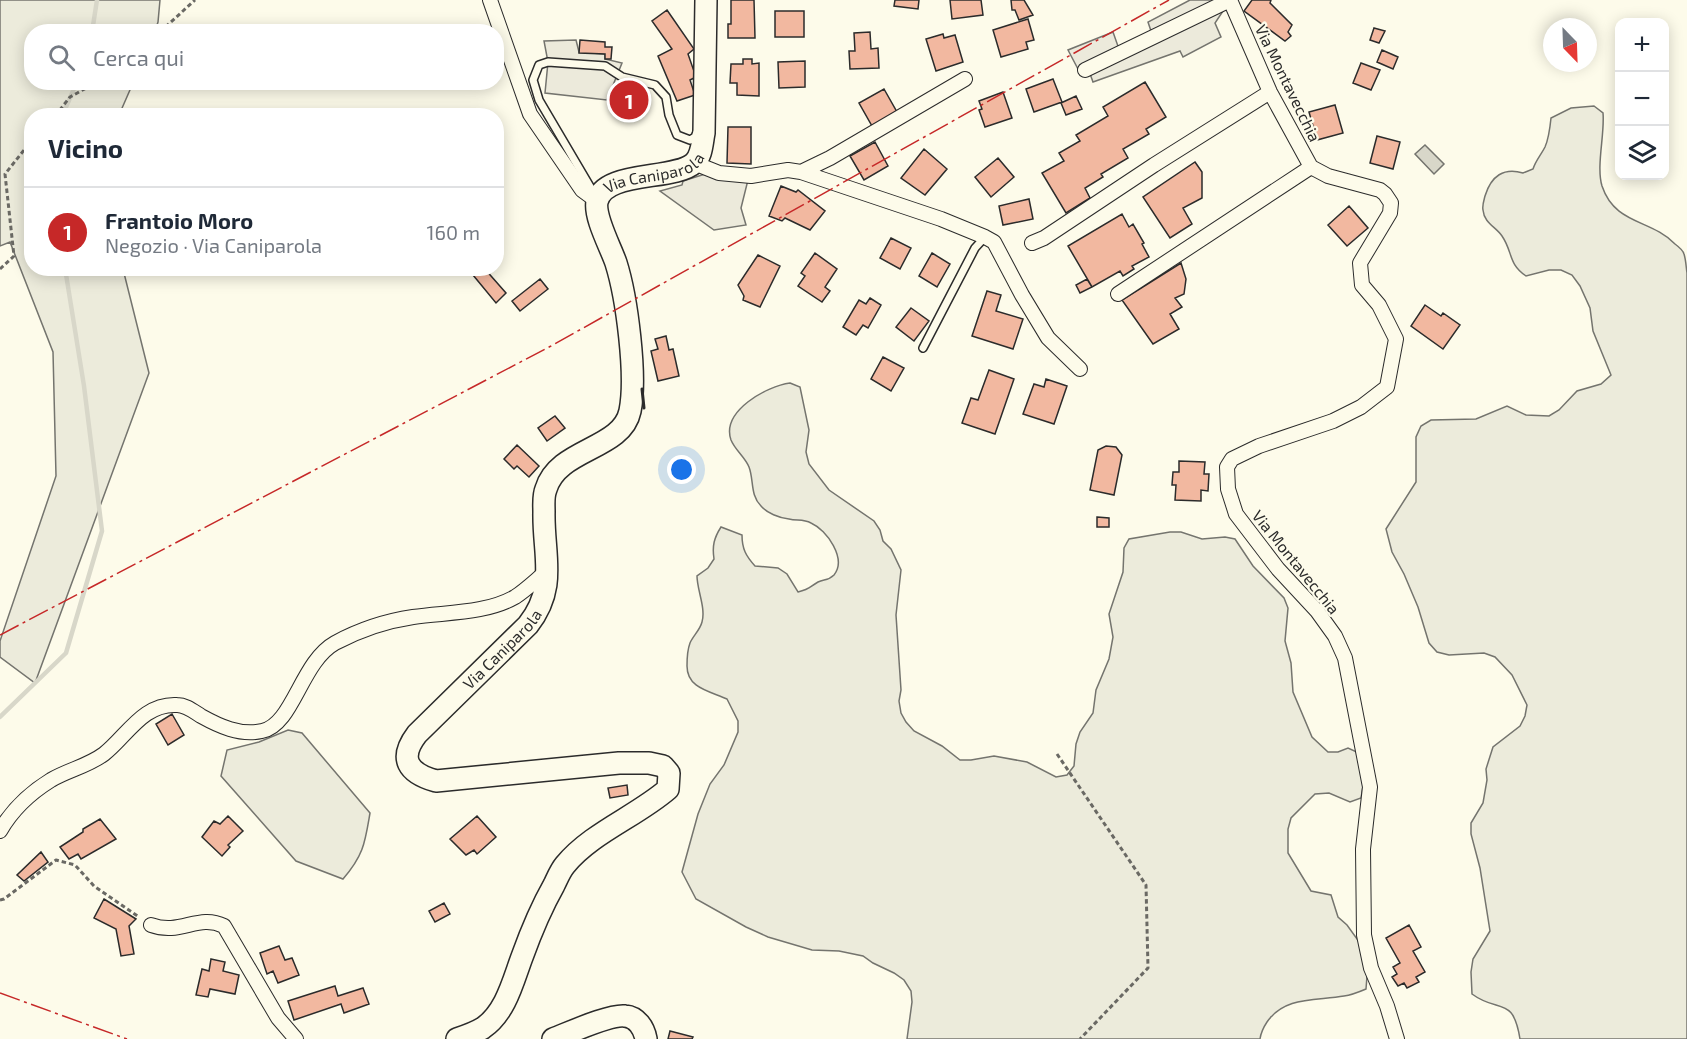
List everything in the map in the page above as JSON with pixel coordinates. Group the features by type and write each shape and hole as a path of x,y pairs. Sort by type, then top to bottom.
{"main road":[{"name":"Via Caniparola","path":"458,1039 483,1028 500,1011 531,932 564,866 583,848 654,801 668,789 670,782 669,773 663,766 649,763 619,763 436,781 421,777 408,764 406,755 408,745 417,734 528,625 536,614 546,591 544,501 545,489 549,482 569,460 616,433 626,422 631,405 631,360 624,294 600,220 599,197 608,187 676,170 694,163 700,154 704,133 706,0"},
{"path":"553,1039 608,1019 624,1016 632,1018 642,1027 646,1039"}],"street":[{"path":"490,0 498,24"},
{"path":"1085,70 1230,0"},
{"name":"Via Montavecchia","path":"1230,0 1270,92 1311,166 1328,176 1380,190 1391,203 1390,213 1360,262 1362,285 1379,305 1396,339 1387,387 1361,407 1333,422 1260,446 1232,459 1227,467 1228,489 1236,514 1278,569 1317,611 1335,636 1345,658 1370,787 1362,849 1364,935 1371,969 1387,1006 1397,1039"},
{"path":"504,40 530,114 582,190 599,197"},
{"path":"801,172 830,158 965,79"},
{"path":"1032,243 1044,238 1270,92"},
{"path":"694,163 719,172 751,176 788,170 801,172 941,219 985,237 994,242 998,248 1022,295 1048,338 1080,369"},
{"path":"1118,294 1311,166"},
{"path":"0,831 7,819 27,797 51,780 103,755 141,717 154,709 165,705 178,705 187,707 232,730 263,731 275,725 284,716 310,667 333,644 384,622 471,610 501,602 515,597 546,571"},
{"path":"151,924 160,928 178,929 205,921 216,922 224,926 278,1018 296,1039"}],"lane":[{"path":"599,197 592,190 539,100 533,80 539,65 548,62 605,66 622,77 656,85 666,98 676,135 690,140 695,137 699,129 699,100 704,92"},
{"path":"923,348 975,248 985,237"}],"path":[{"path":"169,24 195,0"},
{"path":"61,108 70,97 83,90"},
{"path":"0,269 14,256 7,209 5,174 24,150"},
{"path":"1057,754 1146,885 1148,968 1080,1039"},
{"path":"0,900 56,860 75,865 94,886 151,924"}],"shaded area":[{"path":"0,0 160,0 157,24 24,24 24,90 130,90 122,108 24,108 24,276 125,276 149,373 35,683 0,657 0,641 56,476 53,352 10,242 0,246"},
{"path":"1190,0 1217,0 1152,34 1148,22"},
{"path":"1223,11 1215,23 1221,37 1183,57 1180,51 1093,82 1089,71"},
{"path":"1113,32 1119,49 1078,69 1068,50"},
{"path":"576,40 579,52 605,54 605,59 622,63 607,100 545,93 548,62 544,41"},
{"path":"1594,106 1603,113 1600,178 1608,199 1624,215 1666,236 1681,249 1685,256 1687,273 1687,1039 1520,1039 1517,1025 1509,1011 1472,994 1473,959 1490,931 1480,868 1471,834 1471,823 1483,803 1487,780 1486,769 1493,747 1520,726 1527,705 1512,675 1495,657 1484,653 1449,655 1437,652 1429,643 1418,607 1392,552 1386,529 1416,482 1416,437 1421,426 1431,420 1476,419 1507,406 1526,415 1549,416 1559,410 1577,391 1601,384 1611,375 1593,331 1590,308 1572,275 1561,270 1549,270 1526,276 1516,267 1500,233 1486,218 1483,208 1488,189 1495,178 1504,172 1523,173 1533,169 1546,144 1551,118 1571,108"},
{"path":"1425,145 1444,164 1434,174 1415,154"},
{"path":"705,174 748,180 741,208 746,225 714,230 660,191 682,185 683,181"},
{"path":"790,383 800,387 809,430 806,452 809,464 829,490 874,521 901,570 896,615 901,713 914,731 942,746 960,760 994,756 1027,762 1056,777 1067,775 1074,766 1076,744 1080,732 1093,713 1096,690 1109,659 1113,637 1109,614 1123,572 1124,548 1129,539 1181,532 1202,539 1225,537 1235,539 1253,566 1284,598 1288,608 1285,641 1291,663 1293,692 1312,737 1328,752 1338,752 1348,748 1359,753 1363,786 1361,798 1350,802 1329,793 1315,794 1291,818 1288,829 1288,853 1311,891 1331,895 1338,917 1360,943 1367,976 1366,989 1350,995 1302,1001 1283,1008 1267,1022 1260,1039 907,1039 912,1002 911,991 904,980 894,973 863,956 839,951 812,950 768,937 696,899 682,872 698,814 710,784 724,765 738,732 738,721 727,699 700,688 688,673 689,646 703,617 697,576 708,568 714,559 714,542 721,527 742,535 745,552 755,566 778,568 787,574 798,592 830,578 837,568 837,553 829,538 817,527 805,521 777,516 761,506 754,492 749,467 731,440 730,429 739,410 770,389"},
{"path":"288,730 302,733 370,813 362,848 355,863 343,879 296,861 221,776 227,750 259,742"}],"building":[{"path":"731,0 754,0 755,38 728,38 728,24 731,24"},
{"path":"895,0 919,0 918,9 894,6"},
{"path":"950,0 981,0 983,15 952,19"},
{"path":"1011,0 1024,0 1033,15 1019,20 1015,10 1012,10"},
{"path":"1252,0 1271,0 1270,3 1292,25 1288,32 1291,36 1285,41 1244,11"},
{"path":"667,10 694,49 688,54 696,77 690,80 695,95 677,101 658,56 672,49 652,21"},
{"path":"775,11 804,11 804,37 775,37"},
{"path":"1028,19 1034,40 1026,42 1028,49 1001,57 993,30"},
{"path":"1374,28 1385,31 1379,43 1370,40"},
{"path":"870,32 871,49 878,48 879,68 850,69 849,51 855,51 854,33"},
{"path":"943,34 944,38 955,35 963,62 936,71 926,39"},
{"path":"580,40 605,42 605,47 612,47 611,59 605,59 605,54 579,53"},
{"path":"1382,50 1398,57 1393,69 1377,62"},
{"path":"743,59 752,59 752,64 759,63 759,96 737,95 737,83 730,83 731,64 743,64"},
{"path":"805,61 805,87 779,88 778,62"},
{"path":"1361,63 1380,70 1371,90 1353,83"},
{"path":"1053,79 1062,102 1034,112 1026,89"},
{"path":"1145,82 1166,117 1146,129 1149,134 1123,149 1128,158 1101,174 1103,177 1085,188 1090,198 1066,213 1042,173 1064,161 1059,153 1080,141 1076,135 1108,116 1103,107"},
{"path":"616,84 649,93 642,116 609,107"},
{"path":"884,89 897,112 872,126 859,103"},
{"path":"1003,92 1012,118 985,127 979,110 982,109 979,101"},
{"path":"1076,96 1082,109 1066,115 1061,103"},
{"path":"1335,105 1343,133 1317,140 1309,112"},
{"path":"728,127 751,127 751,164 727,163"},
{"path":"1377,136 1400,142 1393,169 1370,163"},
{"path":"875,142 888,166 864,180 850,156"},
{"path":"924,149 947,169 925,195 901,178"},
{"path":"998,158 1014,177 991,197 975,177"},
{"path":"1195,162 1202,172 1202,198 1183,208 1192,224 1170,238 1143,197"},
{"path":"781,186 796,192 798,190 825,211 810,230 785,218 782,221 769,216"},
{"path":"1029,199 1033,219 1003,225 999,206"},
{"path":"1349,206 1368,228 1347,246 1328,225"},
{"path":"1122,214 1129,227 1133,224 1149,257 1132,266 1134,269 1123,276 1120,271 1092,287 1068,246"},
{"path":"891,238 911,248 900,269 880,258"},
{"path":"815,253 837,269 825,287 830,291 822,302 798,286 805,276 801,273"},
{"path":"932,253 950,264 937,287 919,276"},
{"path":"758,255 780,266 760,307 743,300 744,296 738,285"},
{"path":"1181,263 1186,279 1184,294 1175,298 1182,307 1170,314 1179,329 1153,344 1122,300"},
{"path":"474,276 491,276 506,293 496,303"},
{"path":"540,279 548,289 520,311 512,301"},
{"path":"1087,279 1092,287 1080,293 1076,285"},
{"path":"987,291 1001,295 996,311 1023,319 1013,349 972,336"},
{"path":"870,298 881,305 868,328 863,325 856,335 843,327 859,300 866,304"},
{"path":"1425,305 1441,316 1443,313 1460,325 1443,349 1411,326"},
{"path":"911,308 929,321 914,341 896,327"},
{"path":"666,336 669,350 673,349 679,376 658,381 651,351 658,349 655,339"},
{"path":"883,357 904,368 891,391 871,379"},
{"path":"989,370 1014,379 995,434 962,423 971,398 978,400"},
{"path":"1046,379 1067,386 1054,424 1023,414 1034,384 1044,387"},
{"path":"555,416 565,428 547,441 538,428"},
{"path":"517,445 539,466 529,477 517,466 514,469 504,459"},
{"path":"1106,446 1116,447 1122,455 1114,495 1090,490 1098,450"},
{"path":"1179,461 1205,462 1204,474 1209,474 1208,491 1201,490 1201,501 1175,500 1176,485 1172,485 1173,472 1179,472"},
{"path":"1097,517 1109,518 1109,527 1097,527"},
{"path":"172,714 184,735 168,745 156,724"},
{"path":"627,785 628,795 610,798 608,788"},
{"path":"228,816 243,831 228,845 230,847 222,856 202,837 214,821 220,824"},
{"path":"477,816 496,837 477,854 474,850 466,855 450,839"},
{"path":"100,819 116,839 81,859 78,854 69,859 60,847"},
{"path":"41,852 48,862 24,881 17,875"},
{"path":"104,899 136,919 129,926 134,954 121,956 116,929 94,918"},
{"path":"444,903 450,914 435,922 429,911"},
{"path":"1409,925 1421,947 1413,951 1425,972 1416,977 1419,982 1407,988 1404,983 1398,986 1392,977 1397,974 1393,967 1400,963 1386,938"},
{"path":"279,946 285,960 292,958 299,975 278,983 273,971 267,974 260,953"},
{"path":"211,959 225,962 223,971 239,975 235,994 210,989 208,997 196,995 202,969 209,971"},
{"path":"335,986 338,996 363,988 369,1004 344,1013 341,1004 294,1020 288,1001"},
{"path":"670,1031 693,1037 692,1039 668,1039"}],"waterway":[{"path":"93,24 97,0"},
{"path":"66,108 73,90"},
{"path":"0,717 66,653 102,531 84,386 66,276"}],"wall":[{"path":"642,389 644,408"}],"power":[{"path":"0,635 551,346 1169,0"},
{"path":"0,993 127,1039"}],"place":[{"name":"Frantoio Moro","path":"629,100"}]}
